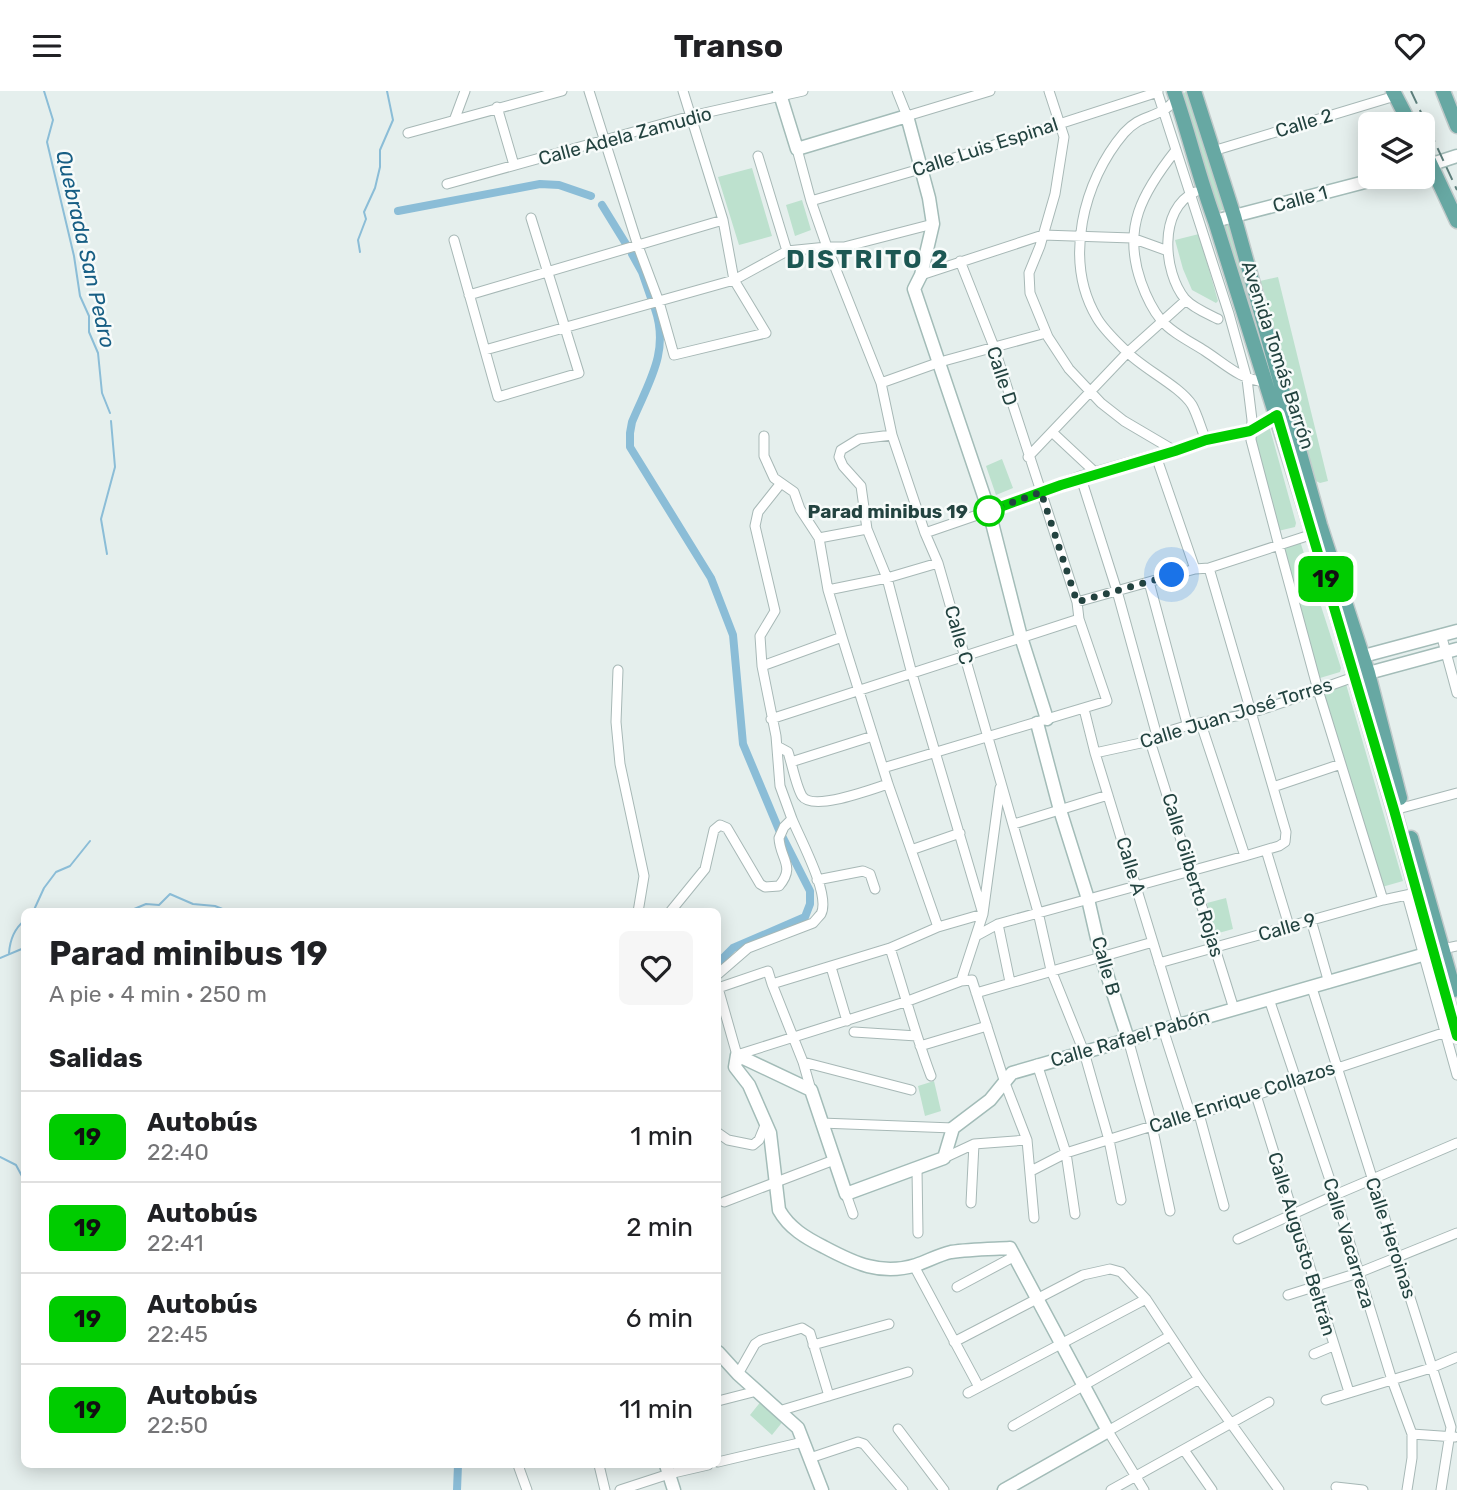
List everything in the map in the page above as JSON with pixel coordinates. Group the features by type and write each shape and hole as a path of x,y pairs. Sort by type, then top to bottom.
{"main road":[{"name":"Avenida Tomás Barrón","path":"1194,91 1234,216 1313,534 1361,675 1439,950 1457,1002"},
{"path":"1443,91 1457,126"},
{"path":"1394,93 1404,112"},
{"name":"Avenida Tomás Barrón","path":"1176,95 1191,141 1197,191 1215,221 1266,382 1282,413 1355,658"},
{"path":"1435,180 1457,221"},
{"name":"Avenida Tomás Barrón","path":"1398,809 1411,894 1439,950 1452,1032"}],"street":[{"path":"455,118 465,91"},
{"path":"408,133 455,118 562,91"},
{"path":"589,91 673,344 674,355 766,333 734,280 723,220 683,91"},
{"name":"Calle Adela Zamudio","path":"447,184 691,116 803,91"},
{"path":"485,350 734,280 786,251 844,247 933,225 929,198 907,116 897,91"},
{"path":"780,94 797,149 989,91"},
{"path":"1049,91 1064,137 1055,194 1028,273 1028,283 1046,333 1069,369 1124,421 1175,451"},
{"path":"1157,91 1176,150 1197,191 1247,379 1252,419 1250,431 1279,546 1318,690 1383,900"},
{"name":"Calle Luis Espinal","path":"811,201 920,169 1157,91"},
{"name":"Calle 2","path":"1213,151 1394,93"},
{"path":"1176,95 1165,110 1139,119 1124,133 1108,156 1093,185 1079,235 1079,248 1083,282 1098,320 1127,353 1184,395 1206,440"},
{"path":"497,107 514,165"},
{"name":"Calle C","path":"797,149 827,247 881,383 892,435 938,563 1014,824 1051,970 1084,1052 1109,1140 1121,1200"},
{"path":"1176,150 1146,195 1138,212 1132,239 1147,298 1162,321 1247,379 1266,382"},
{"path":"758,156 786,251"},
{"path":"1435,163 1457,156"},
{"name":"Calle 1","path":"1215,221 1358,184"},
{"path":"1197,191 1176,208 1169,228 1168,251 1175,278 1186,300 1219,319"},
{"path":"454,240 498,397 579,373 531,218"},
{"path":"469,295 723,220"},
{"name":"Calle B","path":"933,225 921,275 914,289 989,511 1042,721 1060,810 1088,898 1101,956 1152,1126 1170,1211"},
{"path":"921,275 1043,235 1132,239 1168,251"},
{"name":"Calle D","path":"960,261 994,347 1107,701 1084,709"},
{"path":"1028,457 1127,353 1186,300"},
{"path":"881,383 940,362 1046,333"},
{"path":"925,533 1081,478 1206,440 1250,431 1282,413"},
{"path":"1052,432 1097,474"},
{"path":"892,435 859,439 841,450 839,457 843,466 861,486 867,529 887,578 912,674 982,913"},
{"path":"764,436 764,456 774,478 794,492 800,509 819,538 828,590 842,637 888,784 938,927"},
{"path":"1156,456 1195,569"},
{"name":"Calle Gilberto Rojas","path":"1081,478 1117,591 1153,738 1234,1009"},
{"path":"721,972 748,949 813,923 822,908 822,896 817,880 780,786 777,746 762,666 760,636 775,611 755,526 758,512 781,484"},
{"path":"819,538 867,529"},
{"path":"1077,602 1195,569 1209,568 1313,534"},
{"path":"828,590 887,578 938,563"},
{"path":"976,936 998,924 1266,850 1285,842 1286,832 1209,568"},
{"path":"1149,582 1188,727"},
{"path":"771,719 1079,619"},
{"path":"1355,658 1457,631"},
{"path":"1441,634 1452,650 1457,693"},
{"path":"762,666 842,637"},
{"name":"Calle Juan José Torres","path":"1095,753 1250,713 1361,675 1452,650"},
{"path":"618,670 616,722 620,764 644,876 639,908"},
{"path":"883,768 1084,709"},
{"name":"Calle A","path":"1084,709 1178,1024"},
{"path":"1200,724 1245,856"},
{"path":"791,762 873,736"},
{"path":"777,746 788,753 802,796 810,802 824,802 888,784"},
{"path":"1273,787 1340,764"},
{"path":"961,981 982,913 1001,783"},
{"path":"1398,809 1457,793"},
{"path":"1014,824 1108,796"},
{"path":"673,908 705,869 714,830 720,825 727,828 760,884 765,887 779,885 787,874 786,859 779,838 792,819"},
{"path":"911,850 960,834"},
{"path":"1266,850 1289,926"},
{"path":"817,880 863,871 870,874 875,889"},
{"name":"Calle 9","path":"1159,963 1411,894"},
{"path":"772,984 890,948 938,927 982,913"},
{"path":"1311,920 1329,983"},
{"path":"998,924 1010,982"},
{"path":"976,993 1153,942"},
{"path":"890,948 931,1076"},
{"name":"Calle Rafael Pabón","path":"953,1128 990,1100 1012,1073 1439,950"},
{"path":"831,967 847,1021"},
{"path":"721,987 768,971 803,1062 853,1214"},
{"path":"737,1055 793,1039 961,981 972,981 1005,1083 1027,1140 1034,1218"},
{"name":"Calle Heroinas","path":"1312,988 1454,1437 1441,1490"},
{"path":"721,999 737,1055 735,1067 749,1085 770,1133 779,1210 783,1217 799,1233 811,1240 853,1262 886,1271 914,1266 953,1252 1010,1248 1108,1431 1144,1490"},
{"name":"Calle Vacarreza","path":"1269,999 1335,1195 1392,1380 1412,1434 1412,1458 1407,1490"},
{"path":"854,1032 918,1041 987,1025"},
{"path":"1163,1029 1195,1115 1224,1206"},
{"path":"1452,1032 1457,1075"},
{"name":"Calle Enrique Collazos","path":"1031,1171 1066,1153 1195,1115 1452,1032"},
{"path":"737,1055 811,1090"},
{"path":"803,1062 911,1090"},
{"path":"1037,1064 1066,1153 1075,1214"},
{"name":"Calle Augusto Beltrán","path":"1256,1095 1349,1392"},
{"path":"721,1135 728,1140 753,1145 759,1140 766,1123"},
{"path":"821,1123 953,1128 944,1158"},
{"path":"846,1194 917,1170 974,1144 1027,1140"},
{"path":"1238,1240 1457,1143"},
{"path":"971,1203 974,1144"},
{"path":"724,1202 834,1160"},
{"path":"917,1170 918,1233"},
{"path":"1288,1294 1358,1273 1457,1233"},
{"path":"957,1287 1014,1256"},
{"path":"914,1266 979,1387"},
{"path":"954,1342 1083,1275 1111,1269 1121,1272 1146,1299 1199,1379 1279,1490"},
{"path":"968,1393 1146,1299"},
{"path":"813,1345 889,1324"},
{"path":"738,1374 755,1344 802,1328 810,1333 829,1396"},
{"path":"1013,1426 1170,1336"},
{"path":"1314,1354 1334,1346"},
{"path":"721,1355 738,1374 798,1427 822,1490"},
{"path":"1326,1400 1431,1368 1457,1357"},
{"path":"779,1411 908,1372"},
{"path":"1004,1490 1199,1379"},
{"path":"721,1400 757,1391"},
{"path":"1111,1490 1269,1402"},
{"path":"898,1429 944,1490"},
{"path":"1412,1434 1454,1437"},
{"path":"721,1461 803,1442"},
{"path":"810,1458 858,1442 864,1444 903,1490"},
{"path":"1184,1450 1212,1490"},
{"path":"519,1468 527,1490"},
{"path":"600,1468 605,1490"},
{"path":"620,1490 667,1469 674,1490"},
{"path":"1336,1487 1363,1490"}],"green space":[{"path":"1185,92 1189,92 1227,209 1218,211 1181,97"},
{"path":"752,168 772,236 739,245 718,177"},
{"path":"802,200 811,230 795,236 786,205"},
{"path":"1231,225 1282,399 1278,404 1224,231 1225,226"},
{"path":"1199,234 1218,301 1216,303 1192,290 1175,240"},
{"path":"1278,277 1328,481 1320,483 1312,479 1260,281"},
{"path":"1269,425 1296,523 1295,527 1278,531 1249,430"},
{"path":"1002,459 1013,488 996,495 986,466"},
{"path":"1296,535 1341,668 1340,672 1320,678 1317,676 1280,540"},
{"path":"1346,684 1403,881 1382,887 1321,688"},
{"path":"1226,898 1233,929 1215,934 1207,903"},
{"path":"934,1081 941,1111 925,1116 918,1086"},
{"path":"762,1400 784,1420 772,1435 750,1415"}],"waterway":[{"name":"Quebrada San Pedro","path":"44,91 53,120 47,142 74,256 80,296 89,316 89,332 98,353 102,393 110,413"},
{"path":"360,252 358,240 366,219 364,212 375,188 380,167 380,150 393,120 387,91"},
{"path":"398,211 540,184 559,185 591,196"},
{"path":"602,205 626,244"},
{"path":"632,254 651,298"},
{"path":"655,309 659,325 659,353 632,422 630,447 711,578 733,635 743,744 779,830 810,891 810,904 805,917 733,948 721,960"},
{"name":"Quebrada San Pedro","path":"107,554 101,519 115,467 111,421"},
{"path":"35,908 44,888 56,872 70,866 90,841"},
{"path":"136,908 146,904 159,905 170,894 193,904 220,908"},
{"path":"9,953 13,935 21,924"},
{"path":"0,958 21,949"},
{"path":"0,1157 16,1165 21,1174"},
{"path":"457,1490 458,1468"}],"railway":[{"path":"1411,91 1457,190"}],"bus line":[{"name":"19","path":"989,511 1061,485 1206,440 1250,431 1277,415 1394,810 1457,1036"}],"place":[{"name":"Parad minibus 19","path":"989,511"}],"district":[{"name":"DISTRITO 2","path":"868,259"}],"route":[{"path":"989,511 1041,492 1077,602 1172,575"}]}
